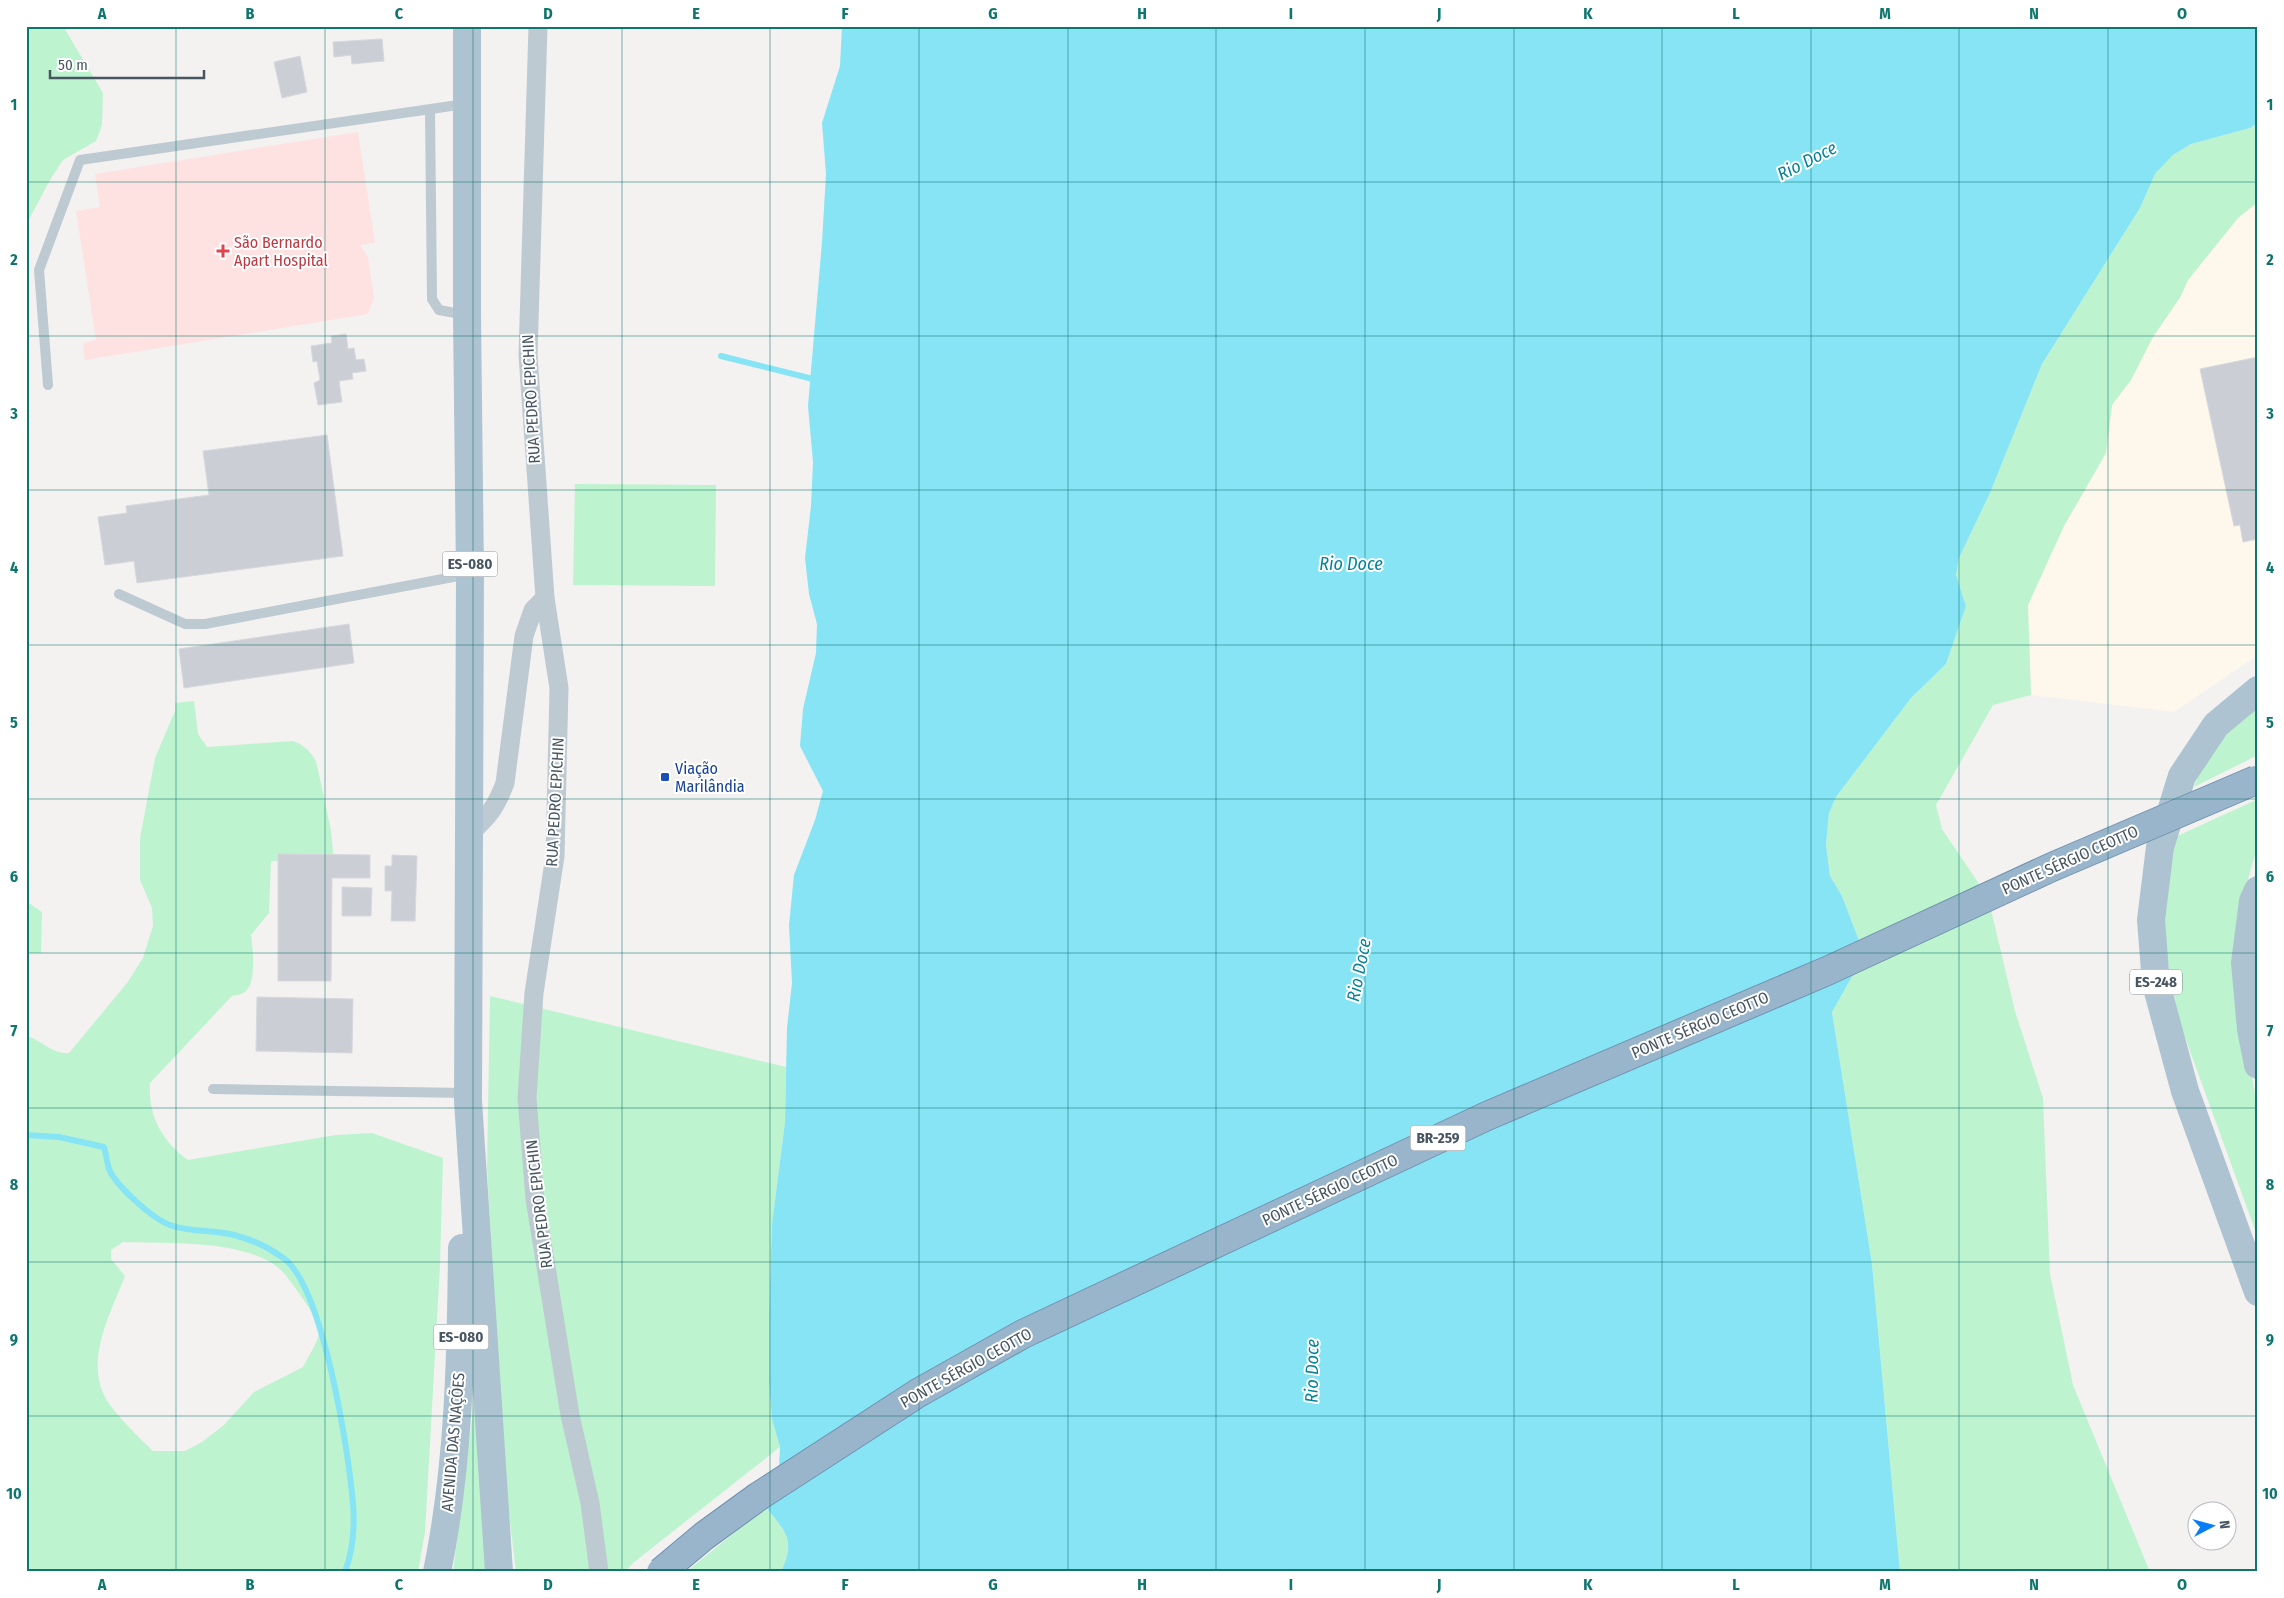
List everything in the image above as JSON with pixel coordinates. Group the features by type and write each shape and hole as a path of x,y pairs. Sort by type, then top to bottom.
{"highway":[{"name":"PONTE SÉRGIO CEOTTO","path":"661,1572 704,1536 768,1490 918,1393 1023,1334 1487,1116 1827,971 2052,867 2256,780"}],"main road":[{"name":"ES-080","path":"467,26 467,315 470,574 468,1097 499,1572"},
{"name":"ES-248","path":"2258,690 2216,726 2182,776 2160,847 2151,920 2156,984 2185,1091 2254,1273 2258,1292"},
{"path":"2258,890 2253,901 2245,963 2251,1029 2258,1064"},
{"name":"AVENIDA DAS NAÇÕES","path":"437,1572 446,1530 456,1442 461,1349 463,1171 468,1097"}],"street":[{"name":"RUA PEDRO EPICHIN","path":"538,26 528,355 544,598 559,688 555,846 534,994 527,1098 535,1198 570,1414 590,1503 598,1572"},
{"path":"470,833 490,815 505,782 524,636 533,610 544,598"}],"lane":[{"path":"48,385 39,270 80,160 466,104"},
{"path":"430,110 432,299 439,310 467,315"},
{"path":"118,594 186,624 205,624 470,574"},
{"path":"212,1089 468,1097"}],"shaded area":[{"name":"São Bernardo Apart Hospital","path":"358,132 375,243 360,245 368,257 374,298 368,314 85,360 83,343 96,340 76,211 100,207 95,174"},
{"path":"2258,202 2258,655 2174,712 2031,695 2028,605 2064,526 2106,454 2112,405 2131,380 2153,337 2181,296 2188,280 2238,218"}],"green space":[{"path":"26,26 63,26 103,93 102,125 96,141 63,160 26,225"},
{"path":"2258,123 2258,202 2238,218 2188,280 2181,296 2153,337 2131,380 2112,405 2106,453 2064,526 2028,605 2031,695 1993,705 1936,805 1942,829 1988,897 2015,1011 2043,1098 2050,1274 2073,1385 2150,1572 1900,1572 1872,1264 1832,1012 1862,959 1863,951 1842,896 1830,876 1826,845 1829,813 1836,797 1911,698 1946,664 1966,606 1956,575 1959,558 1990,493 2042,364 2140,208 2155,174 2173,155 2191,144 2250,128"},
{"path":"575,484 716,485 715,586 573,585"},
{"path":"2258,697 2258,755 2194,787 2208,751"},
{"path":"194,701 198,734 207,747 293,741 304,746 309,751 316,761 331,830 334,862 271,861 269,913 251,935 253,964 250,986 244,992 232,996 150,1083 151,1106 158,1127 171,1145 188,1160 336,1135 372,1133 443,1158 440,1266 425,1532 418,1572 26,1572 26,1036 62,1053 69,1053 127,983 143,958 153,926 152,908 140,880 140,838 155,758 175,711 175,703","holes":["123,1242 206,1245 228,1248 266,1260 281,1270 322,1327 303,1367 254,1392 224,1425 202,1442 185,1451 153,1451 113,1409 104,1395 99,1380 98,1365 102,1335 125,1276 111,1259 111,1250"]},
{"path":"2258,799 2258,845 2237,917 2236,982 2258,1112 2258,1238 2178,1018 2160,917 2173,838"},
{"path":"26,901 42,912 41,953 26,953"},
{"path":"490,996 786,1067 785,1122 772,1224 769,1316 769,1383 772,1419 780,1447 633,1563 625,1572 516,1572 503,1463 487,1167"},
{"path":"475,1395 487,1572 453,1572"},
{"path":"766,1507 787,1537 788,1552 781,1572 686,1572"}],"water":[{"name":"Rio Doce","path":"842,26 2258,26 2258,123 2250,128 2191,144 2173,155 2155,174 2140,208 2042,364 1990,493 1959,558 1956,575 1966,606 1946,664 1911,698 1836,797 1829,813 1826,845 1830,876 1842,896 1863,951 1862,959 1832,1012 1872,1264 1900,1572 781,1572 788,1552 787,1537 766,1507 778,1487 780,1447 772,1419 769,1383 772,1224 785,1122 787,1028 792,983 789,925 794,875 815,820 823,791 800,746 803,709 816,653 817,624 809,594 805,558 811,506 813,462 808,406 826,174 822,123 840,66"}],"building":[{"path":"382,39 384,61 352,64 351,55 334,57 333,42"},
{"path":"300,56 307,92 282,98 274,62"},
{"path":"346,334 348,349 354,348 356,360 364,359 366,371 352,373 353,379 339,381 342,402 318,405 314,383 320,380 317,361 313,362 311,346 332,343 331,336"},
{"path":"2258,357 2258,539 2243,542 2240,525 2234,526 2200,369"},
{"path":"327,435 343,556 137,583 134,561 105,565 98,517 127,513 126,506 209,495 203,451"},
{"path":"349,624 354,663 184,688 179,649"},
{"path":"278,854 370,855 370,878 332,878 331,981 278,981"},
{"path":"392,855 417,856 415,921 391,921 392,891 385,891 385,866 392,866"},
{"path":"342,887 372,888 371,916 342,916"},
{"path":"257,997 353,999 352,1053 256,1051"}],"waterway":[{"path":"721,356 817,380"},
{"path":"26,1135 59,1137 104,1147 109,1169 119,1184 145,1209 163,1222 194,1230 226,1233 253,1241 282,1257 297,1273 310,1300 321,1333 340,1411 346,1448 354,1521 352,1547 345,1572"}],"place":[{"name":"São Bernardo Apart Hospital","path":"223,251"},
{"name":"Viação Marilândia","path":"665,777"}]}
